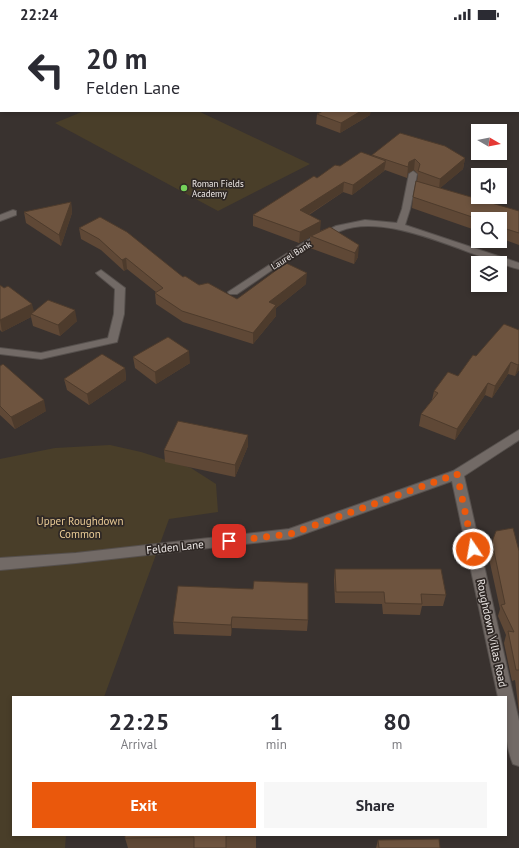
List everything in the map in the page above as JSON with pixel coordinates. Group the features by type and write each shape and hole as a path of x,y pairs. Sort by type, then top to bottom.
{"street":[{"path":"400,226 406,208 413,174"},
{"path":"0,218 13,213"},
{"name":"Laurel Bank","path":"233,292 309,243 339,228 365,223 400,226 519,266"},
{"path":"0,351 42,356 113,340 119,314 120,288 101,273"},
{"name":"Felden Lane","path":"0,564 84,558 290,534 457,474 519,434"},
{"name":"Roughdown Villas Road","path":"457,474 506,696"},
{"name":"Roughdown Villas Road","path":"507,703 519,758"}],"green space":[{"path":"82,112 200,112 310,164 218,211 55,123"},
{"name":"Upper Roughdown Common","path":"110,445 141,452 191,468 216,484 218,512 169,519 104,696 12,696 12,836 66,836 65,848 0,848 0,459 55,448"}],"building":[{"path":"321,112 359,112 341,123 317,114"},
{"path":"400,133 445,146 465,158 440,179 418,171 420,164 415,159 409,162 408,167 372,155"},
{"path":"361,152 386,161 353,185 344,182 300,210 321,221 300,232 253,215 314,176 317,178 335,165 340,166"},
{"path":"416,181 471,197 471,204 495,204 519,211 519,233 507,229 507,212 471,212 471,217 413,197"},
{"path":"71,202 59,235 24,212"},
{"path":"100,217 127,232 183,277 185,276 199,285 208,283 237,299 286,263 307,273 269,302 276,305 253,333 182,311 155,293 163,288 126,258 122,260 99,239 79,228"},
{"path":"330,227 359,245 355,253 311,236"},
{"path":"0,285 4,288 8,286 32,304 0,320"},
{"path":"48,300 75,310 58,325 31,314"},
{"path":"504,324 519,330 519,364 518,365 511,362 495,386 488,383 457,429 421,414 438,393 434,391 448,372 458,376 473,355 476,356"},
{"path":"168,337 189,351 155,372 133,357"},
{"path":"102,354 125,368 87,394 64,379"},
{"path":"3,364 44,400 11,417 0,406 0,366"},
{"path":"178,421 248,435 235,465 164,450"},
{"path":"513,528 519,551 519,670 516,670 508,631 514,632 501,605 505,604 492,542 496,531"},
{"path":"335,569 441,569 446,595 421,594 422,604 385,603 384,592 336,592"},
{"path":"254,581 308,583 308,620 232,617 231,625 173,622 178,586 253,589"},
{"path":"125,836 226,836 226,848 194,848 194,837 125,838"},
{"path":"439,839 440,848 379,848 378,840"}],"place":[{"name":"Roman Fields Academy","path":"184,188"}],"route":[{"path":"229,541 290,534 457,474 473,549"}]}
